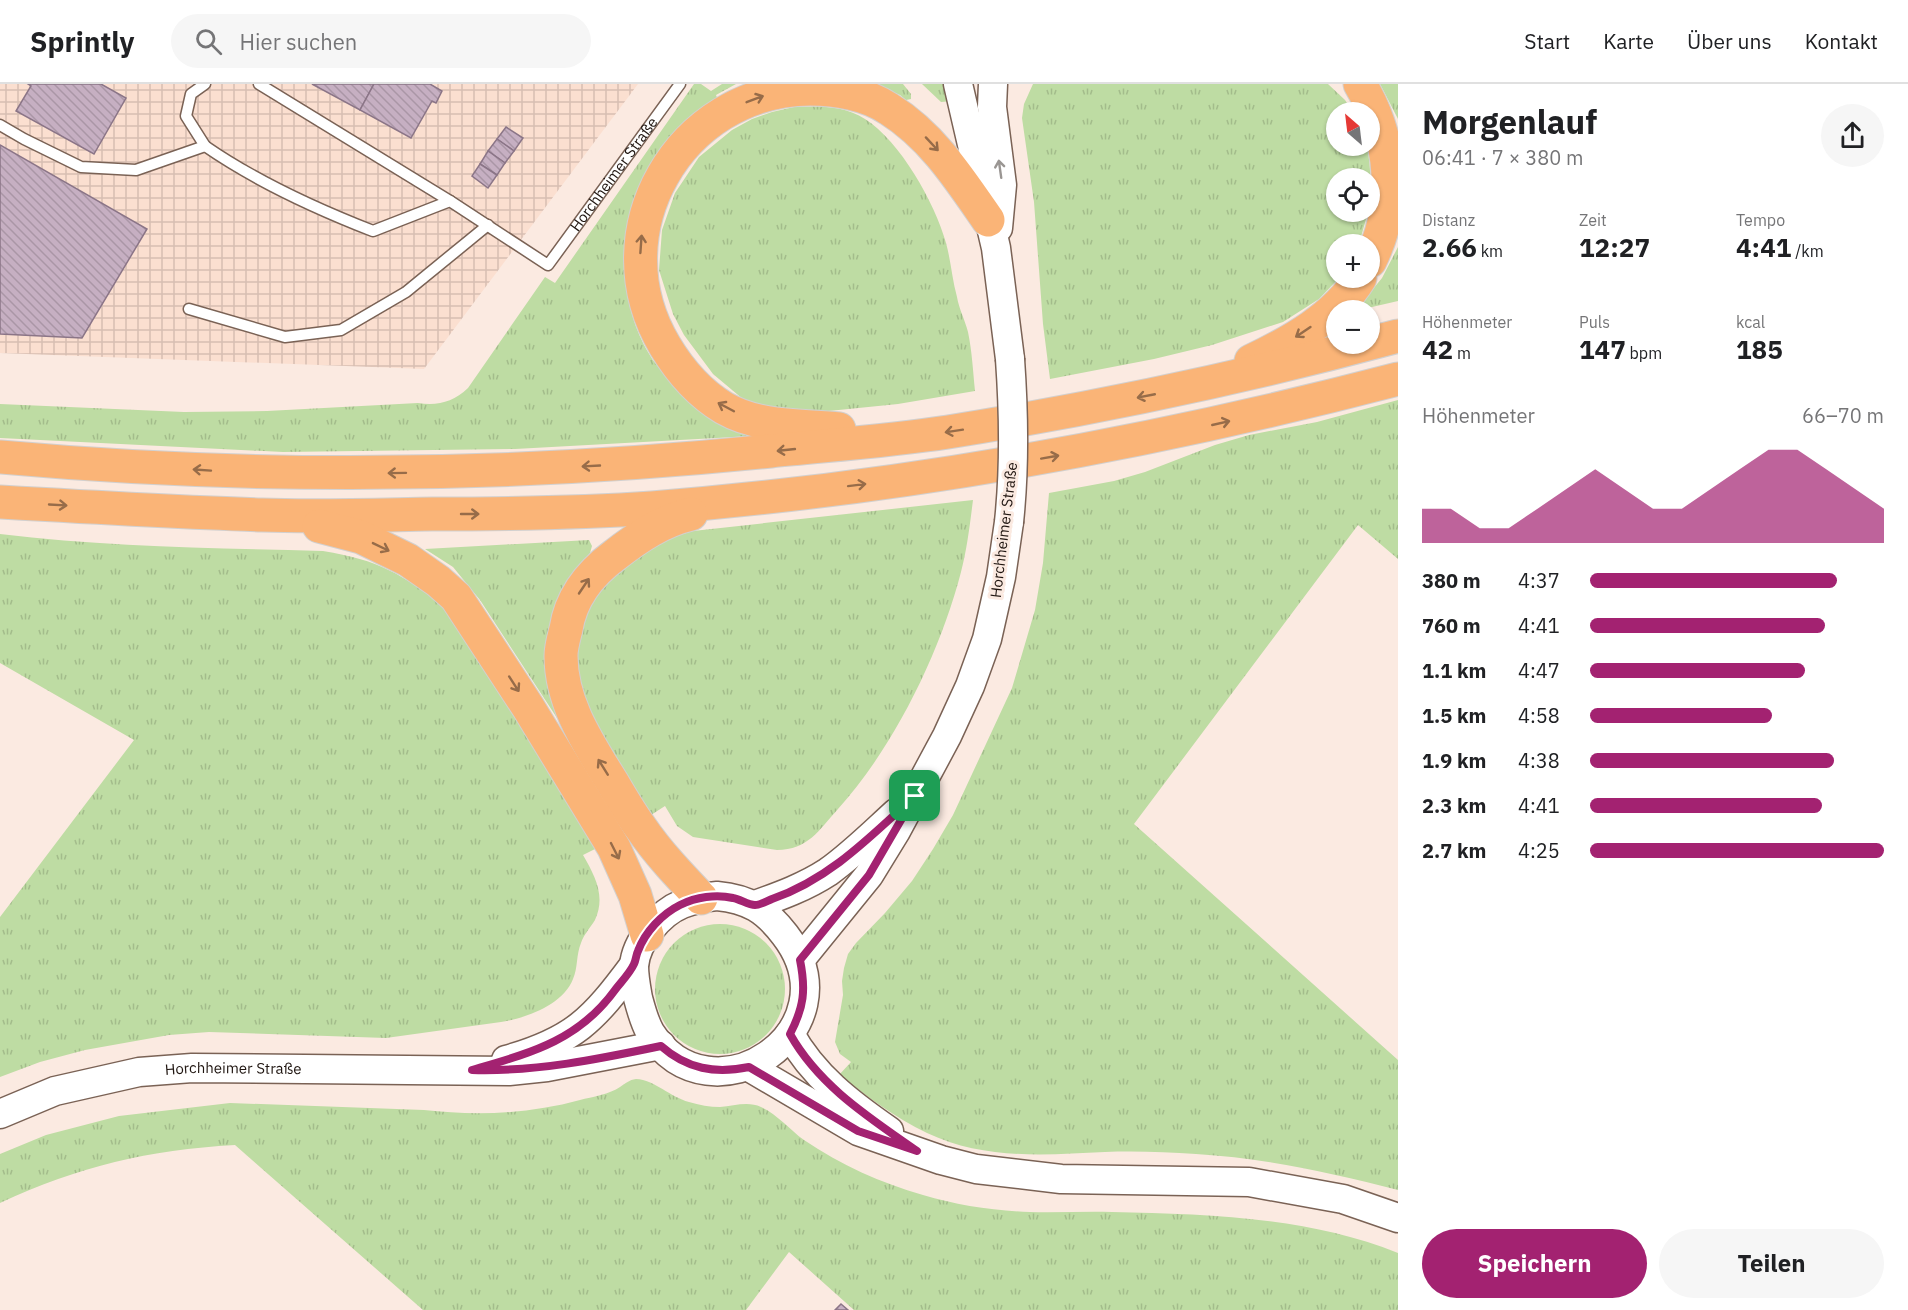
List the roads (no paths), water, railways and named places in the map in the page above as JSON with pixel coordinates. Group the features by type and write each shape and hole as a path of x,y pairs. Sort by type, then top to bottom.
{"highway":[{"path":"1360,84 1383,131 1392,190 1385,229 1380,240"},
{"path":"907,437 813,426 780,425 753,419 726,409 701,392 685,376 658,335 646,305 641,273 640,252 645,217 663,173 677,152 694,135 741,104 791,89 834,90 875,101 904,120 936,149 992,234"},
{"path":"1204,385 1303,333 1335,308 1353,288"},
{"path":"0,458 215,471 341,474 460,472 664,462 907,437 1058,414 1204,385 1398,336"},
{"path":"0,502 264,515 509,514 650,508 990,468 1122,444 1398,379"},
{"path":"700,897 642,830 589,745 574,715 565,687 561,655 568,613 582,586 599,567 637,538 673,519 758,497"},
{"path":"264,515 361,537 408,560 438,580 456,597 528,707 614,848 635,895 647,934"}],"main road":[{"name":"Horchheimer Straße","path":"800,960 869,875 947,736 970,686 987,639 1001,577 1014,462 1010,359 992,234 958,84"},
{"name":"Horchheimer Straße","path":"992,234 1002,185 992,107 993,84"},
{"name":"Horchheimer Straße","path":"755,905 799,888 827,872 850,855 915,796"},
{"path":"700,897 734,898 755,905 782,931 800,960 804,979 804,998 799,1017 790,1034 774,1053 749,1067 725,1071 697,1068 677,1059 661,1046 650,1032 643,1017 635,984 634,964 638,950 661,917 680,905 700,897"},
{"name":"Horchheimer Straße","path":"472,1070 529,1053 567,1036 598,1011 634,964"},
{"path":"790,1034 799,1050 824,1081 862,1112 917,1151"},
{"name":"Horchheimer Straße","path":"0,1114 55,1091 139,1072 192,1068 509,1071 547,1067 661,1046"},
{"path":"749,1067 858,1131 941,1160 976,1169 1061,1179 1249,1182 1343,1199 1398,1218"}],"lane":[{"path":"205,84 191,93 186,116 205,146 230,163 316,209 373,231 450,201"},
{"path":"189,309 285,337 341,330 406,292 488,225 259,84"},
{"name":"Horchheimer Straße","path":"488,225 548,265 680,84"},
{"path":"0,125 81,167 136,170 205,146"}]}
